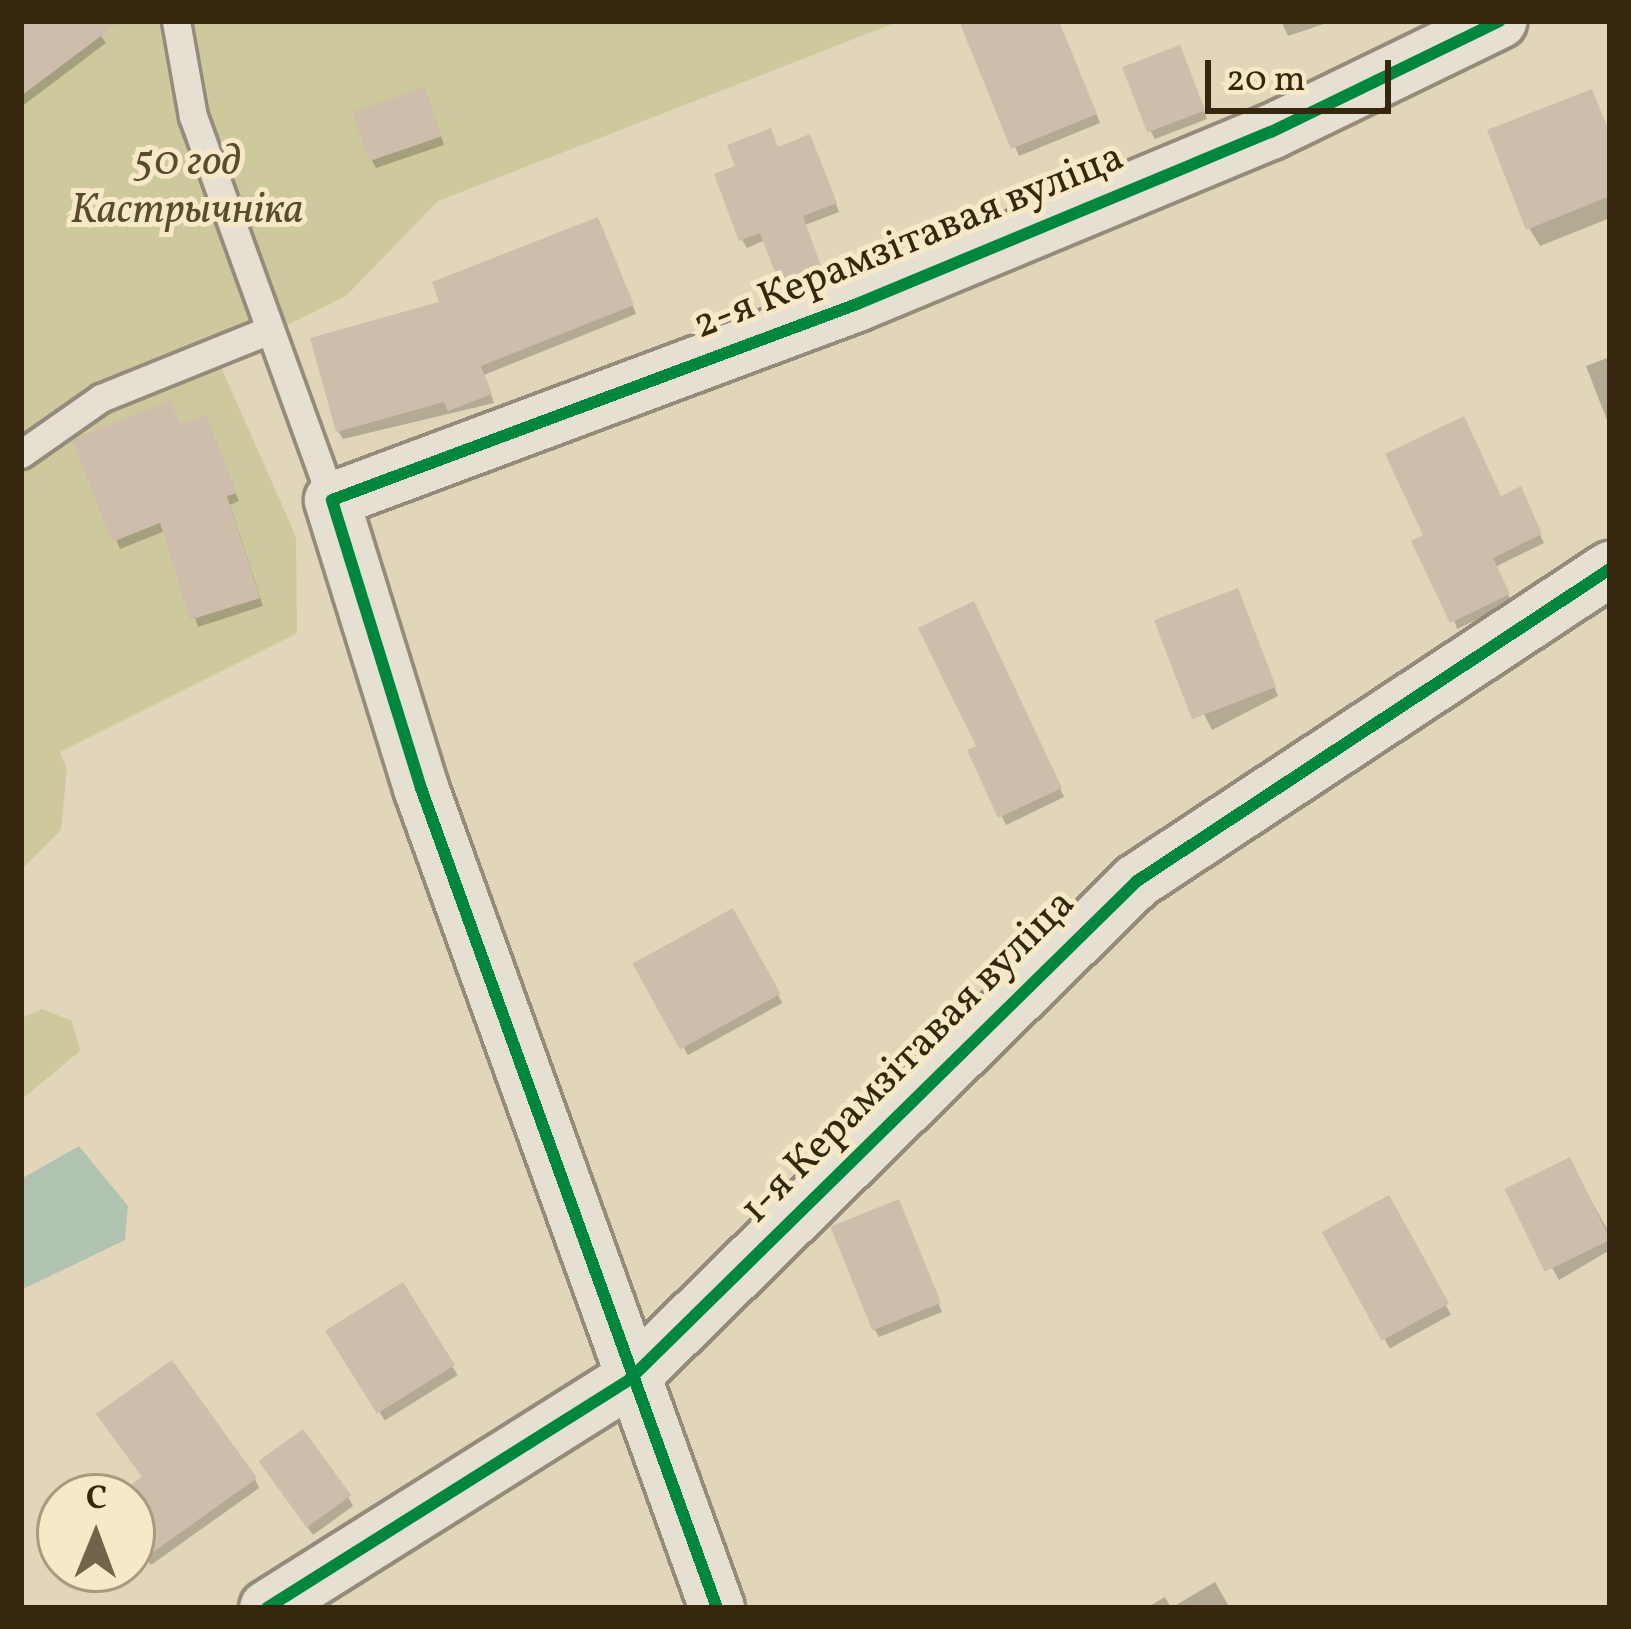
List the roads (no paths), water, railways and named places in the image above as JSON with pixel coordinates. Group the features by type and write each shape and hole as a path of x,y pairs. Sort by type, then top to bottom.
{"street":[{"name":"2-я Керамзітавая вуліца","path":"332,500 857,304 1271,132 1499,21"},
{"path":"332,500 421,788 629,1380 717,1608"},
{"name":"1-я Керамзітавая вуліца","path":"267,1608 629,1380 1137,881 1610,569"}],"lane":[{"path":"176,21 194,116 332,500"},
{"path":"21,454 101,398 268,330"}],"park label":[{"name":"50 год Кастрычніка","path":"187,188"}]}
